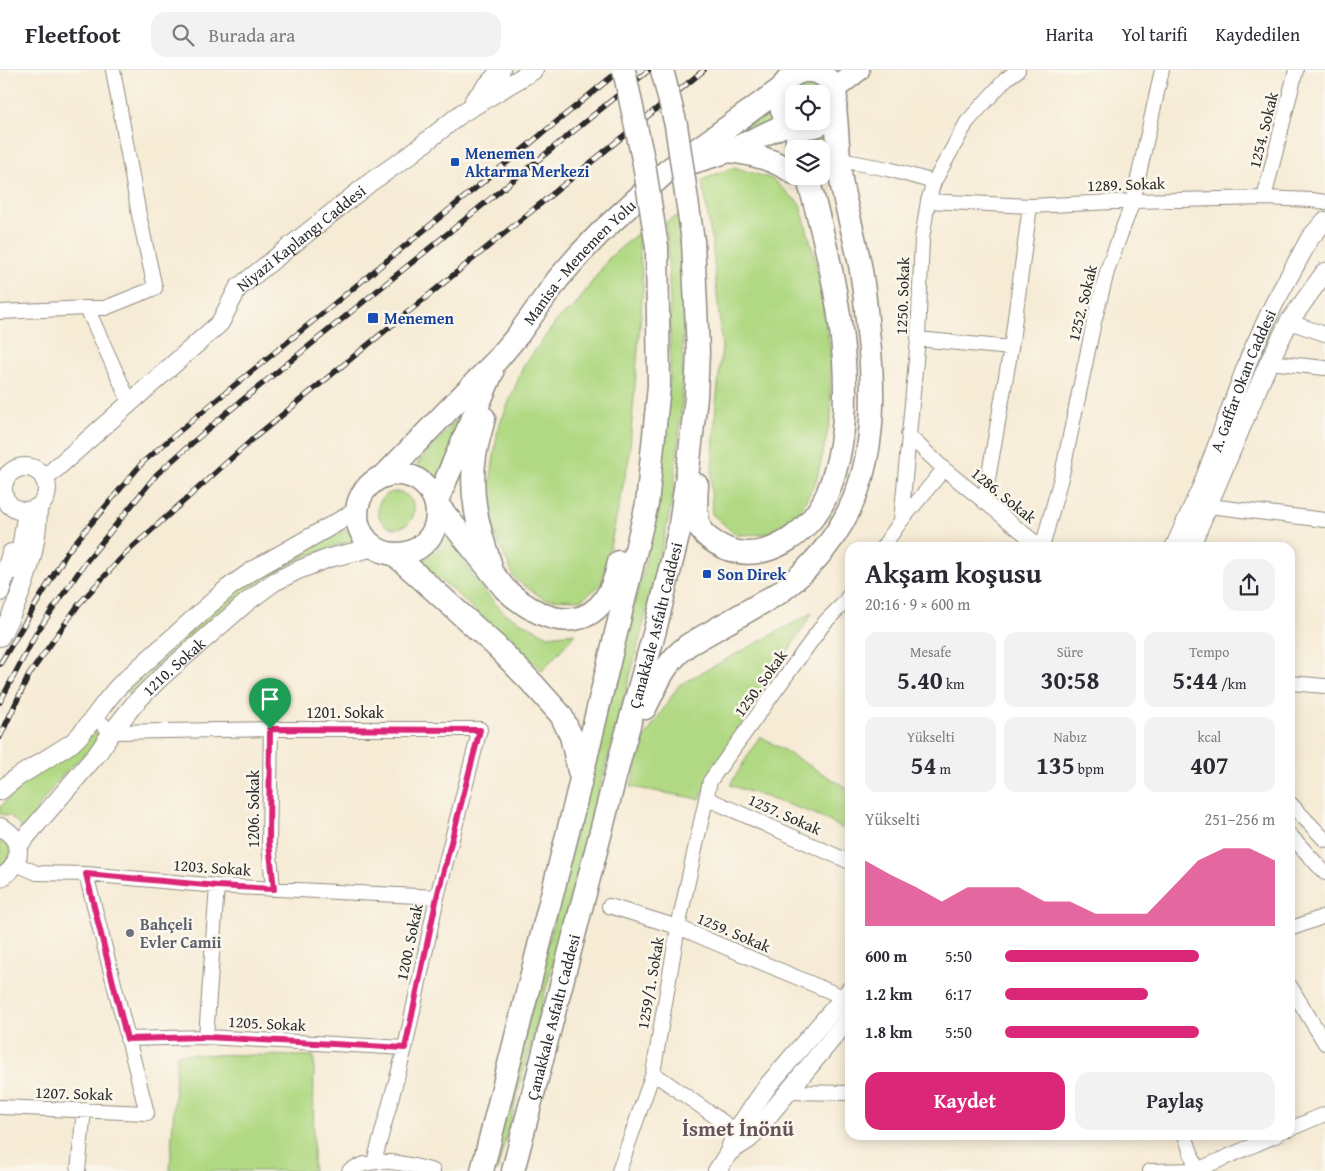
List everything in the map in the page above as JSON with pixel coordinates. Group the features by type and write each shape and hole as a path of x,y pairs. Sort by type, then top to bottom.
{"highway":[{"name":"Çanakkale Asfaltı Caddesi","path":"482,1171 575,804 580,775 647,504 659,386 657,247 644,164 624,70"},
{"name":"Çanakkale Asfaltı Caddesi","path":"513,1171 655,630 679,532 689,461 696,398 698,352 696,282 693,241 676,125 662,70"},
{"path":"620,758 657,682 675,656 700,637 779,593 791,584 809,566 837,532 857,494 868,455 871,436 872,380 863,286 856,244 842,184 835,98 858,70"},
{"name":"Manisa - Menemen Yolu","path":"357,511 365,490 374,481 384,476 497,360 579,254 619,214 667,171 782,88 787,80 795,74 805,71 814,72 823,75 830,81 835,98 830,116"},
{"path":"782,88 780,106 785,116"},
{"name":"Manisa - Menemen Yolu","path":"667,171 729,151 785,128"},
{"path":"729,151 763,157 785,168"},
{"path":"696,282 705,326 705,402 696,492 697,515 701,530 711,540 721,546 732,551 747,553 762,551 790,538 811,520 820,507 828,492 834,470 843,422 842,352 835,294 823,234 805,185"},
{"path":"493,573 478,521 473,489 475,456 497,360"},
{"name":"Manisa - Menemen Yolu","path":"384,551 405,554 416,550 432,535 438,514 436,503 497,360"},
{"path":"384,476 406,474 416,478 428,488 436,503 505,589 531,609 568,621 582,618 593,612 602,605 610,593 618,566 636,476 654,442"},
{"path":"357,511 358,525 365,537 496,646 561,715 571,736 580,775"}],"street":[{"path":"0,312 106,308 155,288 139,214 113,70"},
{"name":"Niyazi Kaplangı Caddesi","path":"462,113 501,70"},
{"name":"Niyazi Kaplangı Caddesi","path":"44,479 220,323 238,288 372,181 407,157 462,113 534,70"},
{"name":"1250. Sokak","path":"901,521 918,339 922,239 928,202 934,182 967,122 1006,79 1018,70"},
{"name":"1252. Sokak","path":"1044,542 1062,474 1094,322 1108,268 1133,201 1162,70"},
{"name":"1254. Sokak","path":"1264,198 1296,70"},
{"path":"840,159 888,169 934,182"},
{"name":"1289. Sokak","path":"928,202 1030,206 1264,198 1325,202"},
{"path":"984,502 1011,348 1030,206"},
{"name":"A. Gaffar Okan Caddesi","path":"1177,542 1202,486 1250,356 1274,304 1310,238 1325,221"},
{"name":"A. Gaffar Okan Caddesi","path":"1193,542 1269,362 1289,322 1325,272"},
{"path":"86,308 130,403"},
{"path":"1289,322 1325,334"},
{"path":"918,339 1011,348"},
{"path":"1269,362 1325,368"},
{"name":"1286. Sokak","path":"908,435 984,502 1034,542"},
{"path":"0,592 8,568 12,544 27,508 47,495 44,479 36,470 21,468 15,470 3,480 4,495 7,501 27,508"},
{"path":"886,542 944,468"},
{"path":"1209,506 1325,520"},
{"path":"0,612 11,588 19,561 27,508"},
{"path":"0,637 14,610 28,571 36,537 27,508"},
{"name":"1210. Sokak","path":"0,791 16,778 72,743 88,727 109,696 120,685 228,588 255,568 357,511"},
{"name":"1210. Sokak","path":"8,869 98,754 112,732 135,703 161,677 230,616 274,582 329,558 384,551"},
{"name":"1250. Sokak","path":"706,798 710,781 825,622 845,605"},
{"path":"1295,683 1325,686"},
{"path":"95,718 112,732"},
{"name":"1201. Sokak","path":"112,732 270,729 480,730"},
{"name":"1206. Sokak","path":"270,729 269,843 274,889"},
{"name":"1200. Sokak","path":"374,1162 405,1048 437,897 480,730"},
{"name":"1257. Sokak","path":"706,798 845,860"},
{"name":"1259/1. Sokak","path":"619,1171 653,1073 678,926 706,798"},
{"path":"1295,808 1325,840"},
{"path":"0,827 9,832 8,869"},
{"path":"1295,840 1325,873"},
{"name":"1203. Sokak","path":"8,869 37,873 86,874 217,886 437,897"},
{"path":"86,874 127,1039"},
{"path":"206,1037 217,886"},
{"name":"1259. Sokak","path":"609,906 678,926 845,993"},
{"path":"1295,928 1325,916"},
{"path":"1295,994 1325,1043"},
{"path":"717,1171 730,1152 736,1131 769,1084 845,996"},
{"path":"730,1152 749,1139 845,1023"},
{"name":"1205. Sokak","path":"127,1039 206,1037 405,1048"},
{"name":"1207. Sokak","path":"0,1107 147,1113 127,1039"},
{"path":"653,1073 736,1131"},
{"path":"788,1092 845,1093"},
{"path":"78,1171 84,1110"},
{"path":"1295,1127 1325,1114"},
{"path":"1187,1140 1197,1170"},
{"path":"1150,1171 1197,1170 1266,1140"},
{"path":"349,1171 374,1162 407,1164 433,1171"}],"green space":[{"path":"804,81 818,85 797,85"},
{"path":"767,108 771,110 773,117 770,126 730,136"},
{"path":"826,135 827,140 805,140"},
{"path":"734,167 772,179 800,204 816,263 830,348 831,417 817,479 798,515 767,534 736,535 712,514 711,486 722,347 712,241 702,180"},
{"path":"679,215 684,276 682,406 673,498 636,654 497,1171 492,1171 617,666 645,565 658,498 670,376 670,300 666,222"},
{"path":"638,233 643,288 629,458 602,584 581,600 544,599 515,579 495,535 489,491 498,429 523,367 558,319 575,306 609,258"},
{"path":"473,401 438,487 417,464"},
{"path":"396,492 403,493 409,497 413,503 413,517 409,523 403,527 396,528 389,527 383,523 379,517 378,510 379,503 383,497 389,493"},
{"path":"349,528 354,539 297,560 267,577 225,607 130,695 126,691 241,586"},
{"path":"449,539 479,585 504,613 548,636 576,633 542,671 454,591 420,564"},
{"path":"812,613 710,776 700,799 631,787 642,742 679,685"},
{"path":"95,732 102,737 64,774 46,796 24,830 10,816 0,814 0,807 31,777"},
{"path":"760,736 845,787 845,829 813,813 730,785"},
{"path":"0,835 7,840 11,853 0,871"},
{"path":"177,1054 314,1056 313,1171 170,1171"}],"railway":[{"path":"0,664 68,551 143,462 620,70"},
{"path":"0,702 37,632 85,563 157,474 224,415 649,70"},
{"path":"0,737 29,675 79,604 125,554 254,438 704,70"}],"place":[{"name":"Menemen Aktarma Merkezi","path":"455,162"},
{"name":"Menemen","path":"373,318"},
{"name":"Son Direk","path":"707,574"},
{"name":"Bahçeli Evler Camii","path":"130,933"}],"district":[{"name":"İsmet İnönü","path":"738,1128"}],"route":[{"path":"270,729 480,730 437,897 405,1048 206,1037 127,1039 86,874 217,886 274,889 269,843 270,729"}]}
